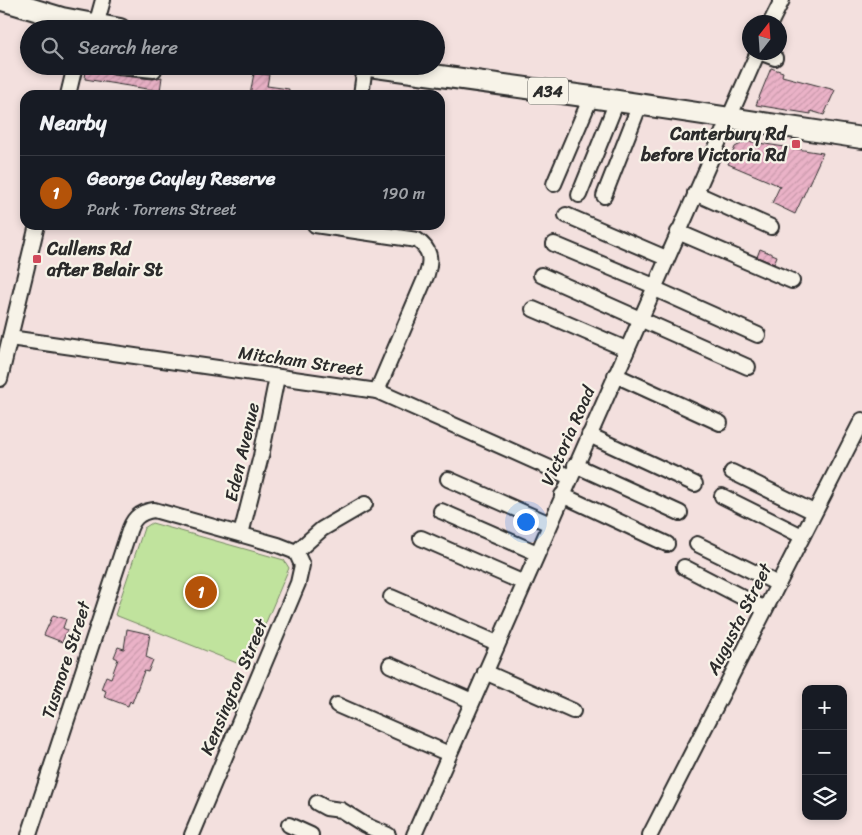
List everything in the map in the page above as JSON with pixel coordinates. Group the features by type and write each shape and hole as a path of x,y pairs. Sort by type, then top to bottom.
{"highway":[{"path":"2,0 68,20"},
{"name":"A34","path":"433,75 862,138"}],"street":[{"path":"91,20 103,0"},
{"path":"774,15 782,0"},
{"name":"Victoria Road","path":"414,835 754,60"},
{"path":"69,90 73,75"},
{"path":"362,90 363,75"},
{"path":"554,184 591,97"},
{"path":"579,195 617,101"},
{"path":"604,196 640,104"},
{"path":"695,193 771,227"},
{"path":"566,215 666,258"},
{"path":"0,379 36,230"},
{"path":"349,230 416,240 428,250 430,258 427,274 378,391"},
{"path":"678,232 792,281"},
{"path":"554,244 758,334"},
{"path":"540,274 748,367"},
{"path":"533,309 626,349"},
{"name":"Mitcham Street","path":"10,338 378,391 680,513"},
{"path":"615,375 720,424"},
{"name":"Eden Avenue","path":"241,534 261,456 277,376"},
{"name":"Augusta Street","path":"650,835 862,420"},
{"path":"590,432 693,480"},
{"path":"732,472 814,512"},
{"path":"448,479 550,524"},
{"path":"562,495 667,544"},
{"path":"722,496 802,536"},
{"path":"241,534 296,552 322,529 365,504"},
{"name":"Tusmore Street","path":"29,835 130,526 139,514 154,510 241,534"},
{"path":"441,511 537,552"},
{"path":"421,538 524,584"},
{"path":"697,544 778,584"},
{"name":"Kensington Street","path":"192,835 298,583 302,565 296,552"},
{"path":"684,567 765,609"},
{"path":"391,597 497,643"},
{"path":"390,666 472,701"},
{"path":"485,672 573,711"},
{"path":"337,705 447,757"},
{"path":"346,717 447,757"},
{"path":"317,803 326,808 341,810 365,826 388,835"},
{"path":"289,825 311,835"}],"green space":[{"path":"152,523 284,560 289,568 247,667 115,615 144,528"}],"building":[{"path":"771,68 783,72 782,76 835,90 824,115 811,111 811,114 756,105"},
{"path":"85,75 113,75 153,79 162,77 160,90 85,79"},
{"path":"254,75 269,75 267,86 289,89 289,90 251,90"},
{"path":"746,141 823,153 795,214 772,203 780,186 728,164 735,147"},
{"path":"760,249 777,256 774,264 757,257"},
{"path":"53,615 66,619 63,628 67,630 62,642 44,635"},
{"path":"127,629 150,634 146,657 153,660 148,672 144,671 132,703 130,701 128,706 104,697 106,691 101,689 106,676 111,678 118,659 114,657 118,647 124,649"}],"place":[{"name":"Canterbury Rd before Victoria Rd","path":"796,144"},
{"name":"Cullens Rd after Belair St","path":"37,259"},
{"name":"George Cayley Reserve","path":"201,592"}]}
